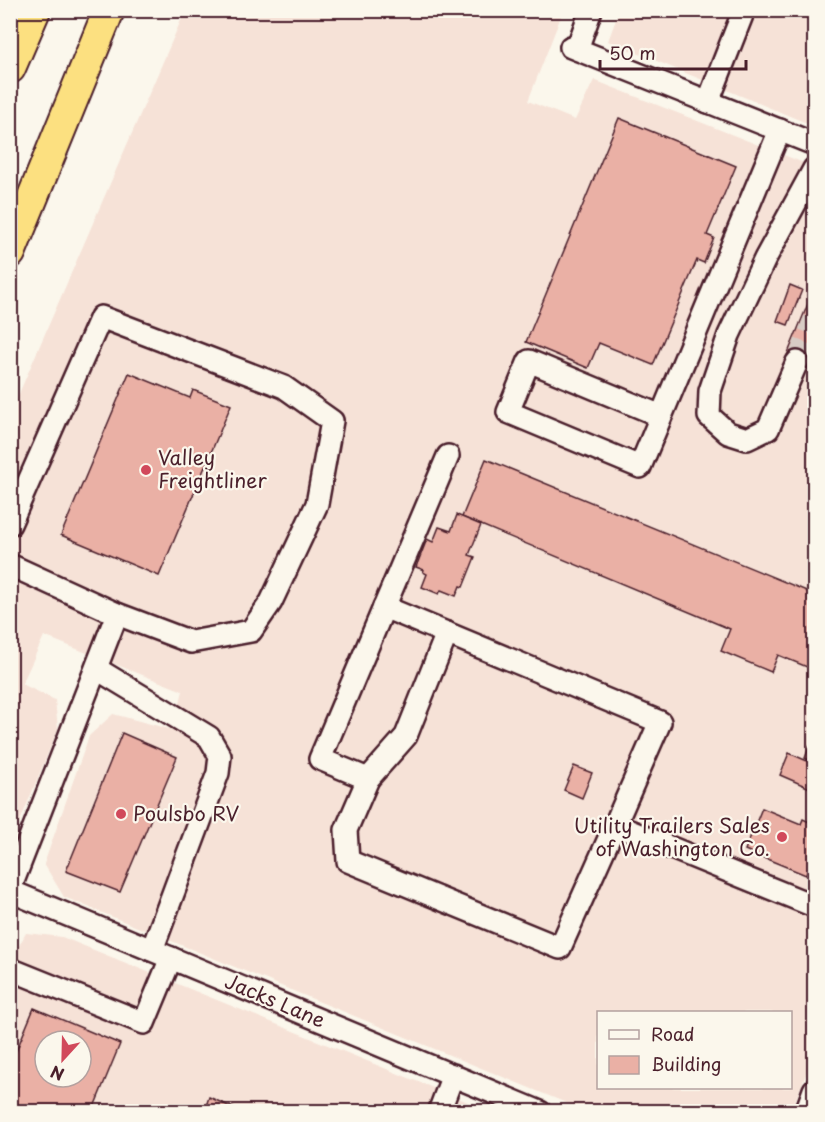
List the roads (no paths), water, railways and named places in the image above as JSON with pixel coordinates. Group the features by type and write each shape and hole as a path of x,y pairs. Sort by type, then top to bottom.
{"highway":[{"path":"10,68 35,10"},
{"path":"10,253 109,10"}],"street":[{"path":"591,10 574,48 814,144"},
{"path":"708,102 744,10"},
{"path":"661,416 529,361 508,412 640,467 780,130"},
{"path":"797,362 768,429 747,439 728,433 709,416 710,391 729,335 765,259 814,169"},
{"path":"10,524 101,317 284,387 332,421 317,504 271,602 251,631 191,642 117,614 10,564"},
{"path":"368,779 320,759 448,456"},
{"path":"384,607 447,633 660,722 560,948 348,861 346,830 368,779 406,736 447,633"},
{"name":"Jacks Lane","path":"117,614 10,890 540,1112"},
{"path":"10,969 144,1023 161,954 218,773 220,756 209,737 100,661"},
{"path":"615,825 814,906"},
{"path":"439,1112 453,1075"},
{"path":"806,1112 814,1090"}],"tunnel":[{"path":"797,362 814,319"}],"place":[{"name":"Valley Freightliner","path":"146,470"},
{"name":"Poulsbo RV","path":"121,814"},
{"name":"Utility Trailers Sales of Washington Co.","path":"782,837"}]}
